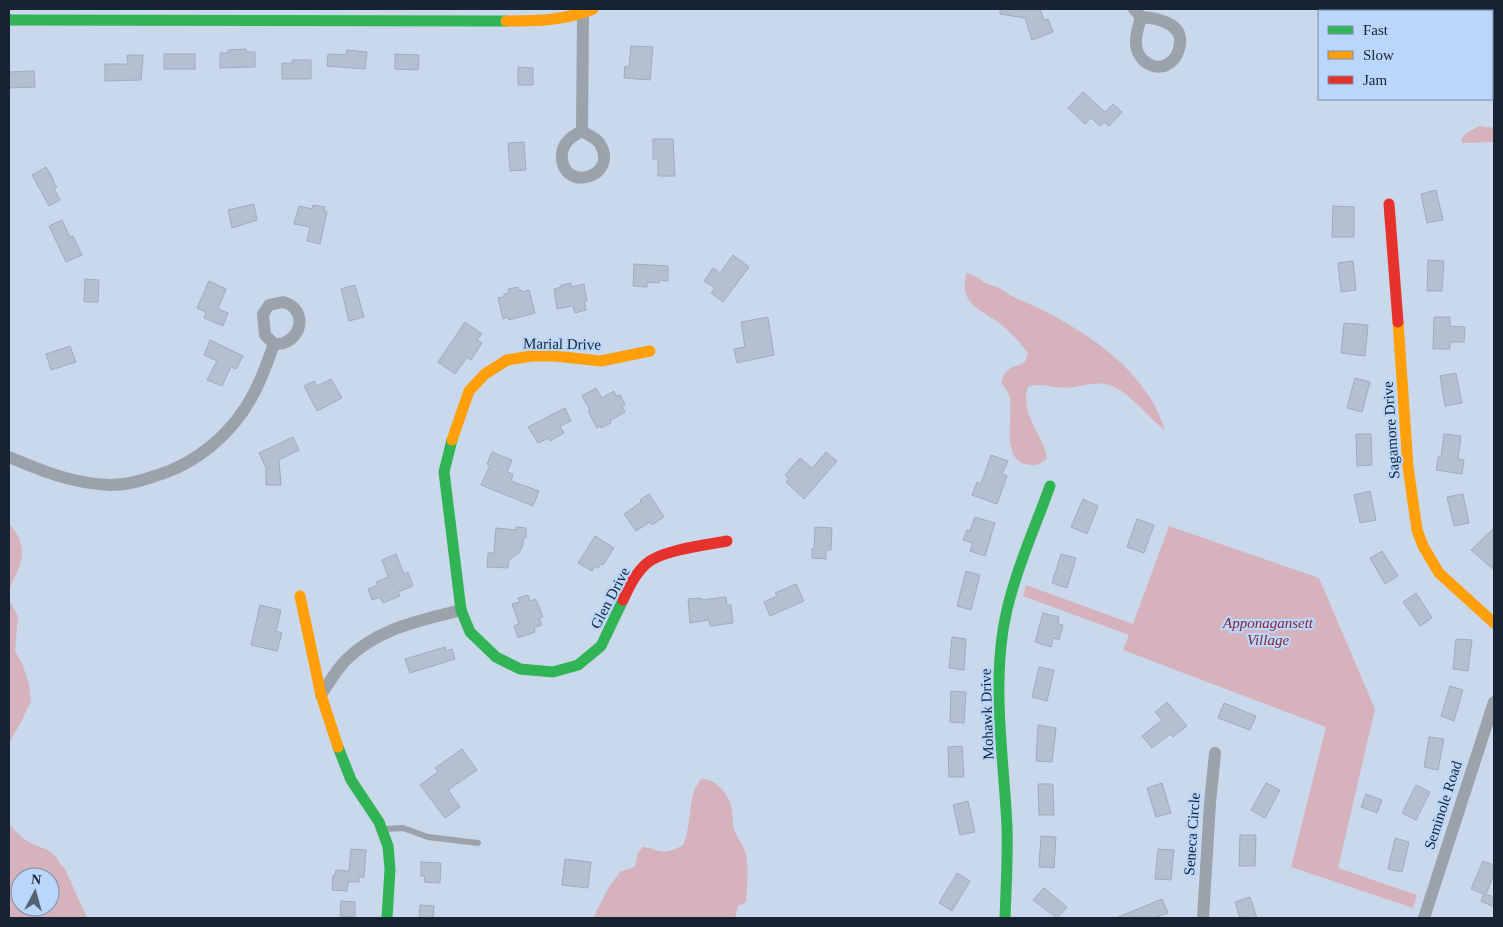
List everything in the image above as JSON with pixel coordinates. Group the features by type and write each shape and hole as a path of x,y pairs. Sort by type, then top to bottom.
{"street":[{"path":"9,20 60,14 198,22 339,14 539,21 568,18 588,11 582,130"},
{"name":"Sagamore Drive","path":"1389,204 1408,473 1417,530 1423,546 1439,573 1494,623"},
{"path":"9,457 43,471 73,480 110,485 128,484 173,470 205,452 236,420 254,394 274,344"},
{"name":"Marial Drive","path":"461,610 444,472 450,447 469,391 485,374 507,360 531,356 554,356 601,361 650,351"},
{"name":"Mohawk Drive","path":"1005,918 1007,835 998,700 998,672 1004,630 1016,578 1050,486"},
{"name":"Glen Drive","path":"461,610 470,632 496,657 520,670 553,672 578,665 601,646 633,580 647,563 671,552 728,542"},
{"path":"300,596 321,694 336,742 351,780 371,808 382,829 389,851 390,877 387,918"},
{"path":"321,694 344,662 363,645 396,627 461,610"},
{"name":"Seminole Road","path":"1424,918 1494,702"},
{"name":"Seneca Circle","path":"1203,918 1215,753"}],"lane":[{"path":"382,829 403,828 428,838 478,843"}],"green space":[{"path":"1479,126 1494,128 1494,142 1464,143 1461,141 1466,134"},
{"path":"966,273 1047,312 1088,336 1120,362 1134,377 1147,393 1165,430 1122,391 1105,384 1066,388 1042,385 1028,387 1026,397 1029,415 1045,449 1047,458 1041,463 1034,465 1023,464 1016,458 1012,450 1010,440 1010,397 1001,382 1007,371 1022,364 1028,354 1007,330 970,302 965,289"},
{"path":"9,523 19,538 22,555 9,594"},
{"name":"Apponagansett Village","path":"1169,526 1319,578 1375,709 1338,868 1417,895 1413,908 1291,867 1326,727 1123,650 1129,635 1023,596 1026,585 1133,624"},
{"path":"9,600 18,616 15,651 22,663 29,684 31,701 9,743"},
{"path":"701,779 716,784 727,796 732,809 734,829 746,854 748,872 746,902 738,906 735,918 593,918 609,887 621,871 635,867 638,852 643,847 666,851 683,845 688,828 693,794"},
{"path":"9,823 25,840 56,856 65,869 87,918 9,918"}],"building":[{"path":"1000,9 1040,9 1044,20 1048,19 1053,32 1032,40 1025,18 1000,14"},
{"path":"631,46 653,47 650,80 624,78 625,66 629,67"},
{"path":"246,49 246,52 255,52 255,67 220,68 220,53 228,53 228,50"},
{"path":"347,50 367,52 365,69 327,66 328,54 346,55"},
{"path":"164,54 195,54 195,69 164,69"},
{"path":"395,54 419,55 418,70 395,69"},
{"path":"127,55 143,55 141,80 105,81 105,64 128,64"},
{"path":"292,60 311,60 311,79 282,79 282,63 293,63"},
{"path":"518,67 533,68 533,85 518,85"},
{"path":"34,71 35,87 9,88 9,72"},
{"path":"1083,92 1105,112 1113,104 1122,112 1109,126 1104,122 1100,126 1091,118 1085,124 1068,108"},
{"path":"653,139 673,139 675,176 658,176 658,159 653,159"},
{"path":"524,142 526,170 510,171 508,143"},
{"path":"46,167 57,187 54,189 60,200 49,206 32,175"},
{"path":"1436,190 1443,220 1427,223 1421,194"},
{"path":"254,204 257,220 232,228 228,210"},
{"path":"313,205 325,207 324,211 327,212 320,244 307,241 310,227 294,224 299,206 312,209"},
{"path":"1333,206 1354,207 1354,237 1332,237"},
{"path":"62,220 70,237 73,236 82,255 66,262 49,226"},
{"path":"733,255 749,267 723,302 711,293 715,288 704,281 713,268 720,273"},
{"path":"1428,260 1444,261 1442,291 1427,291"},
{"path":"1353,261 1356,290 1341,292 1338,263"},
{"path":"634,264 668,266 668,281 659,280 659,283 647,282 647,287 633,286"},
{"path":"85,279 99,280 98,302 84,302"},
{"path":"209,281 226,289 218,309 228,313 223,326 204,318 206,312 197,308"},
{"path":"571,283 571,287 584,284 587,301 584,301 586,310 575,313 573,306 557,309 554,289"},
{"path":"355,285 364,317 349,321 341,289"},
{"path":"518,287 519,291 521,290 522,292 529,290 535,313 509,320 508,317 503,319 498,298 504,297 504,294 509,293 508,289"},
{"path":"768,317 774,355 737,363 734,349 745,347 741,322"},
{"path":"1434,317 1450,317 1450,326 1465,327 1464,342 1450,342 1450,349 1433,349"},
{"path":"465,322 482,334 477,340 482,343 471,360 467,357 455,374 438,362"},
{"path":"1344,323 1368,325 1365,356 1341,353"},
{"path":"210,340 243,356 236,369 231,367 222,386 207,380 217,361 204,355"},
{"path":"70,346 76,362 51,370 46,354"},
{"path":"1456,373 1462,403 1445,406 1440,376"},
{"path":"1355,378 1370,382 1362,412 1347,408"},
{"path":"331,379 342,398 317,411 304,386 314,381 317,386"},
{"path":"596,388 602,398 614,391 616,396 620,395 625,404 622,406 625,412 601,428 600,426 597,428 582,396"},
{"path":"565,408 571,421 560,426 564,433 550,441 549,438 538,443 528,427"},
{"path":"1356,434 1371,434 1372,465 1357,466"},
{"path":"1444,434 1461,436 1458,459 1464,460 1462,474 1436,470 1438,457 1441,457"},
{"path":"293,437 299,450 279,460 281,485 266,485 266,468 259,453"},
{"path":"492,452 512,460 507,472 513,474 511,481 539,491 533,506 481,485 490,465 487,464"},
{"path":"826,452 837,461 804,499 786,482 789,479 785,475 800,458 812,468"},
{"path":"991,455 1008,461 1002,474 1007,476 997,504 972,495 977,482 981,484"},
{"path":"1370,491 1376,520 1360,523 1354,495"},
{"path":"649,494 664,517 652,525 650,522 636,531 624,514"},
{"path":"1463,494 1469,523 1454,526 1447,497"},
{"path":"1083,499 1098,506 1087,534 1071,527"},
{"path":"975,517 995,523 985,556 970,551 973,543 963,540 967,530 970,531"},
{"path":"1137,519 1154,525 1144,553 1127,547"},
{"path":"516,527 526,528 526,538 523,538 523,545 519,553 509,560 508,568 487,567 488,553 494,553 496,528 516,530"},
{"path":"815,527 832,528 831,550 826,550 826,559 812,558"},
{"path":"1494,528 1494,570 1471,550"},
{"path":"595,536 614,548 603,565 601,564 598,568 595,566 592,571 578,563"},
{"path":"1382,551 1398,576 1385,584 1370,558"},
{"path":"396,554 404,574 408,572 413,586 398,592 400,596 383,603 380,597 372,600 368,589 377,585 376,582 388,577 382,560"},
{"path":"1061,554 1076,558 1067,588 1052,583"},
{"path":"966,571 980,575 971,610 957,606"},
{"path":"796,584 804,601 770,616 764,602 777,596 775,593"},
{"path":"1416,593 1432,618 1420,626 1403,602"},
{"path":"528,595 530,601 535,599 539,606 543,617 539,618 542,625 534,628 535,632 518,638 514,626 519,624 512,604 520,602 518,598"},
{"path":"726,597 727,605 731,605 733,623 710,626 709,620 690,623 688,599 701,598 702,600"},
{"path":"260,605 281,610 276,631 282,633 277,651 251,645"},
{"path":"1043,613 1059,617 1058,624 1063,625 1059,640 1053,638 1051,647 1035,642"},
{"path":"952,637 966,639 964,670 949,668"},
{"path":"1456,639 1472,640 1468,671 1453,669"},
{"path":"445,647 446,651 452,649 455,659 410,673 405,659"},
{"path":"1039,667 1054,670 1047,701 1032,697"},
{"path":"1450,686 1463,690 1454,721 1441,716"},
{"path":"951,691 966,692 964,723 950,722"},
{"path":"1167,702 1187,726 1173,737 1170,734 1152,748 1142,736 1162,720 1155,712"},
{"path":"1224,703 1256,716 1250,730 1218,718"},
{"path":"1038,725 1056,728 1052,762 1036,761"},
{"path":"1429,737 1444,739 1438,770 1424,767"},
{"path":"962,746 964,777 949,777 948,747"},
{"path":"462,749 477,770 448,790 460,807 445,818 420,785 438,772 435,768"},
{"path":"1162,783 1171,813 1156,817 1147,788"},
{"path":"1266,783 1280,790 1265,818 1251,810"},
{"path":"1038,784 1053,784 1054,815 1039,815"},
{"path":"1416,785 1430,792 1416,820 1402,813"},
{"path":"1366,794 1382,800 1377,813 1361,807"},
{"path":"968,801 975,832 960,835 953,805"},
{"path":"1240,835 1256,835 1255,866 1239,866"},
{"path":"1041,836 1056,837 1054,868 1039,867"},
{"path":"1395,838 1409,842 1402,872 1388,869"},
{"path":"351,849 366,850 364,877 359,877 359,882 348,882 347,891 332,890 333,875 335,875 336,870 349,871"},
{"path":"1158,849 1174,850 1171,880 1155,879"},
{"path":"565,859 591,862 588,888 562,885"},
{"path":"1483,861 1494,865 1494,874 1486,894 1494,897 1494,907 1481,901 1484,894 1471,889"},
{"path":"421,862 441,863 440,883 424,882 425,876 421,876"},
{"path":"957,873 970,881 952,911 939,903"},
{"path":"1044,888 1067,907 1057,918 1033,900"},
{"path":"1250,897 1257,918 1240,918 1235,902"},
{"path":"1162,899 1168,913 1154,918 1116,918"},
{"path":"341,901 355,902 355,917 340,916"},
{"path":"420,905 434,906 433,918 419,918"}],"traffic: fast":[{"path":"9,20 506,21"},
{"path":"452,440 444,472 461,610 470,632 496,657 520,669 553,672 578,665 601,646 623,600"},
{"path":"1005,918 1007,838 999,704 1000,655 1011,593 1050,486"},
{"path":"338,747 351,780 379,822 388,846 390,869 387,918"}],"traffic: slow":[{"path":"506,21 560,18 593,9"},
{"path":"1398,322 1408,467 1417,530 1423,546 1439,573 1494,623"},
{"path":"452,440 469,391 485,374 507,360 531,356 554,356 601,361 650,351"},
{"path":"300,596 321,695 338,747"}],"traffic: jam":[{"path":"1389,204 1398,322"},
{"path":"623,600 639,572 653,559 684,549 727,541"}]}
